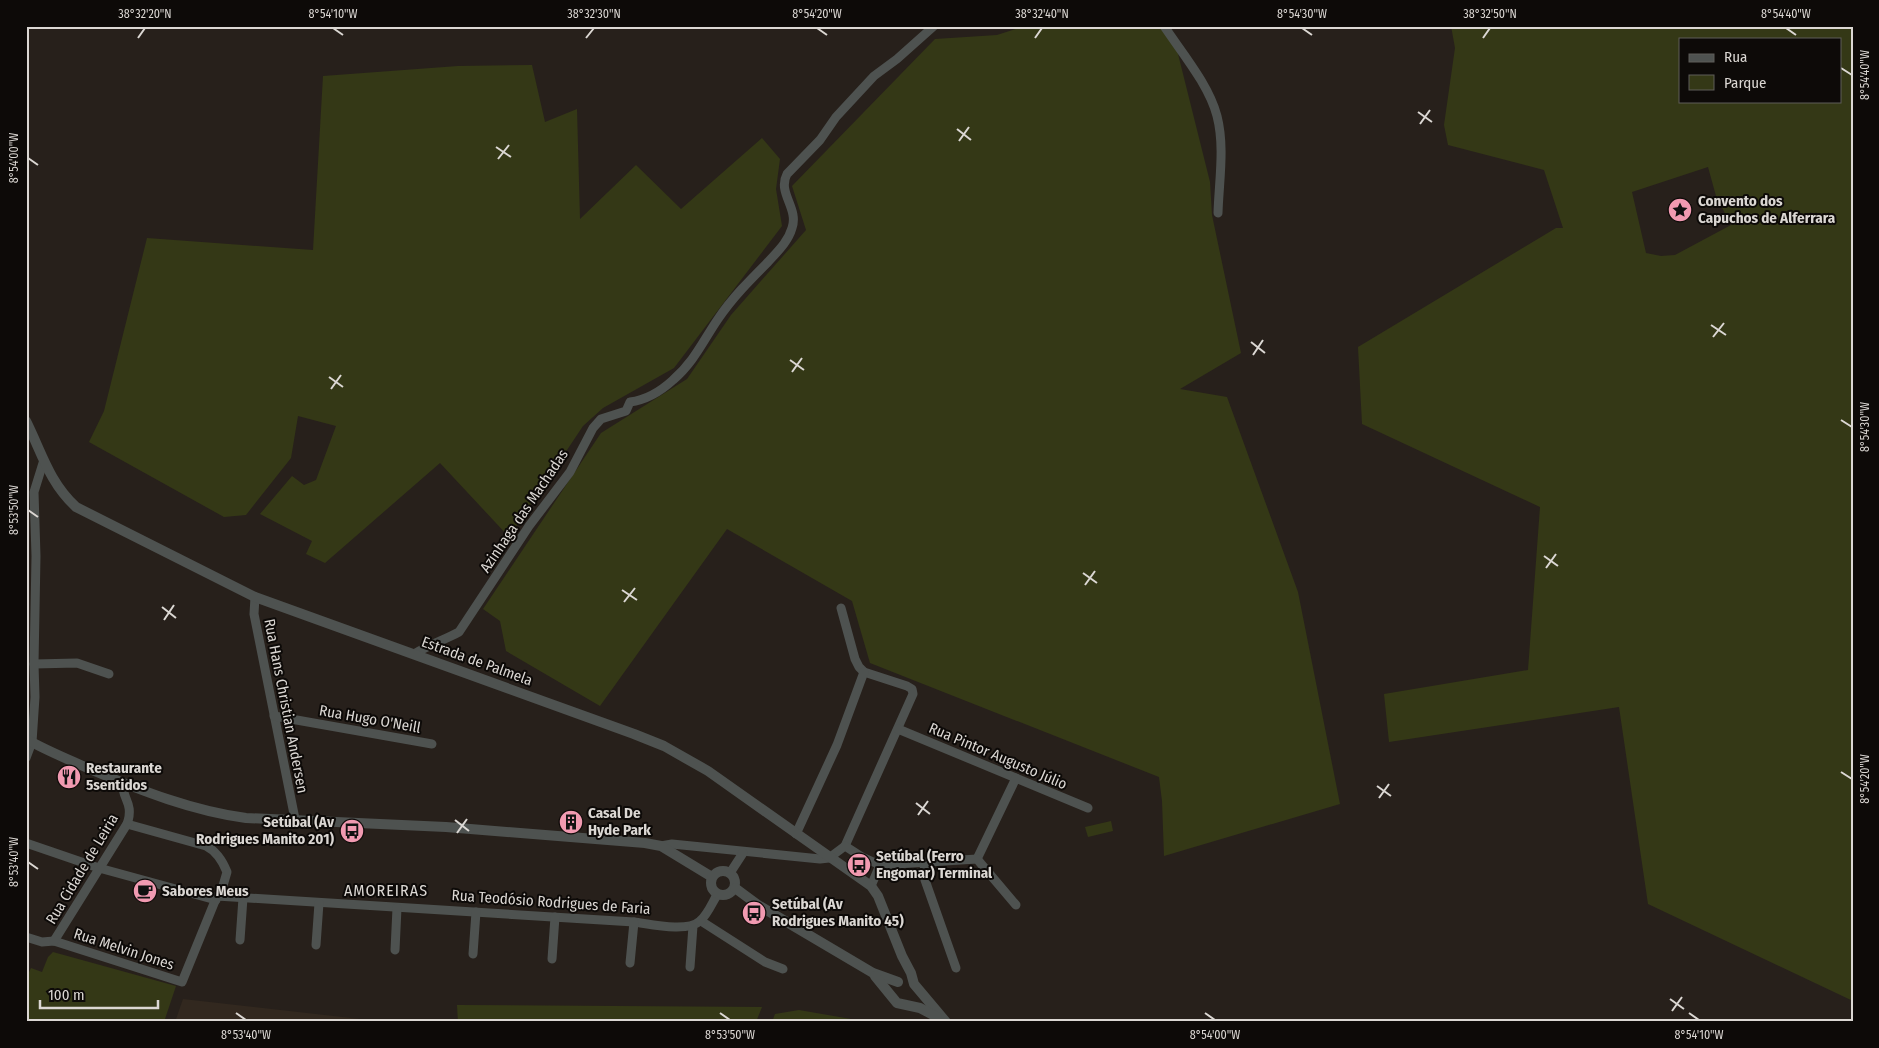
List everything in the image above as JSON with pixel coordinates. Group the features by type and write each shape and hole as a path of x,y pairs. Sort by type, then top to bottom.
{"street":[{"name":"Azinhaga das Machadas","path":"414,654 458,632 529,526 570,472 597,423 601,419 626,411 630,402 640,401 651,395 673,380 695,357 726,308 781,248 790,234 794,219 793,210 783,188 787,174 820,140 836,117 874,76 897,59 934,26"},
{"path":"1164,26 1202,83 1215,110 1221,140 1218,213"},
{"name":"Estrada de Palmela","path":"26,421 43,462 66,498 76,507 256,597 664,746 708,771 871,886 878,896 915,986 946,1022"},
{"path":"26,758 35,696 36,556 34,492 43,462"},
{"name":"Rua Hans Christian Andersen","path":"256,597 254,614 295,819"},
{"path":"660,846 672,844 803,858 829,858 846,846 913,694 912,689 906,686 864,672 859,667 855,659 842,608"},
{"path":"34,664 78,663 109,674"},
{"path":"796,834 837,744 864,672"},
{"path":"26,691 35,696"},
{"name":"Rua Hugo O'Neill","path":"274,716 432,744"},
{"name":"Rua Pintor Augusto Júlio","path":"898,729 1088,808"},
{"path":"29,740 124,783 219,814 246,818 446,827 645,843 660,846 712,877"},
{"path":"977,859 1016,778"},
{"name":"Rua Cidade de Leiria","path":"54,941 127,824 130,809 122,790 124,783"},
{"path":"127,824 206,846 216,852 227,872 218,898"},
{"name":"Rua Teodósio Rodrigues de Faria","path":"26,843 100,868 218,898 476,912 634,922 682,927 693,926"},
{"path":"846,846 880,866 977,859"},
{"path":"730,873 743,852"},
{"path":"977,859 1016,905"},
{"path":"924,862 925,880 956,968"},
{"path":"871,886 880,866"},
{"path":"722,871 730,873 736,882 735,888 725,896 717,894 712,889 712,877 722,871"},
{"path":"735,888 758,905 873,973 899,981 907,980 915,986 914,999 905,1005 898,1003 873,973"},
{"path":"690,967 693,926 701,920 717,894"},
{"name":"Rua Melvin Jones","path":"54,941 182,982 218,898"},
{"path":"240,940 243,898"},
{"path":"316,945 319,903"},
{"path":"395,950 398,908"},
{"path":"473,954 476,912"},
{"path":"552,959 555,917"},
{"path":"701,920 765,962 783,969"},
{"path":"630,964 634,922"},
{"path":"26,936 42,942 54,941"},
{"name":"Estrada de Palmela","path":"899,981 902,956"},
{"path":"893,997 892,990 899,981"},
{"name":"Estrada de Palmela","path":"905,1005 920,1008 946,1022"}],"shaded area":[{"path":"183,999 360,1019 360,1022 175,1022"}],"green space":[{"path":"1025,26 1171,26 1210,182 1212,215 1241,353 1180,389 1227,397 1298,592 1340,804 1164,856 1159,777 870,663 852,601 727,529 600,706 506,651 500,621 483,609 601,433 687,379 731,315 806,230 792,186 935,39 997,35"},
{"path":"1451,26 1853,26 1853,1001 1648,904 1619,707 1389,742 1384,694 1528,670 1540,507 1362,424 1358,347 1556,228 1563,228 1544,170 1448,145 1444,125 1455,48","holes":["1708,167 1716,196 1731,225 1675,255 1661,256 1646,253 1632,192"]},
{"path":"532,65 545,122 577,109 580,219 636,165 681,209 762,138 780,159 776,189 782,226 674,368 603,408 583,426 509,537 440,463 325,563 306,554 312,541 260,514 292,476 304,485 316,480 336,426 298,416 291,458 246,515 224,517 89,442 104,411 147,238 313,250 323,76 458,66"},
{"path":"1111,821 1113,831 1088,837 1085,827"},
{"path":"53,952 176,986 164,1022 26,1022 26,978 31,968 42,972 48,957"},
{"path":"457,1005 762,1007 756,1022 458,1022"},
{"path":"799,1010 851,1019 858,1022 772,1022 775,1014"}],"place":[{"name":"Convento dos Capuchos de Alferrara","path":"1680,210"},
{"name":"Restaurante 5sentidos","path":"69,777"},
{"name":"Casal De Hyde Park","path":"571,822"},
{"name":"Setúbal (Av Rodrigues Manito 201)","path":"352,831"},
{"name":"Setúbal (Ferro Engomar) Terminal","path":"859,865"},
{"name":"Sabores Meus","path":"145,891"},
{"name":"Setúbal (Av Rodrigues Manito 45)","path":"754,913"}],"district":[{"name":"AMOREIRAS","path":"386,890"}]}
